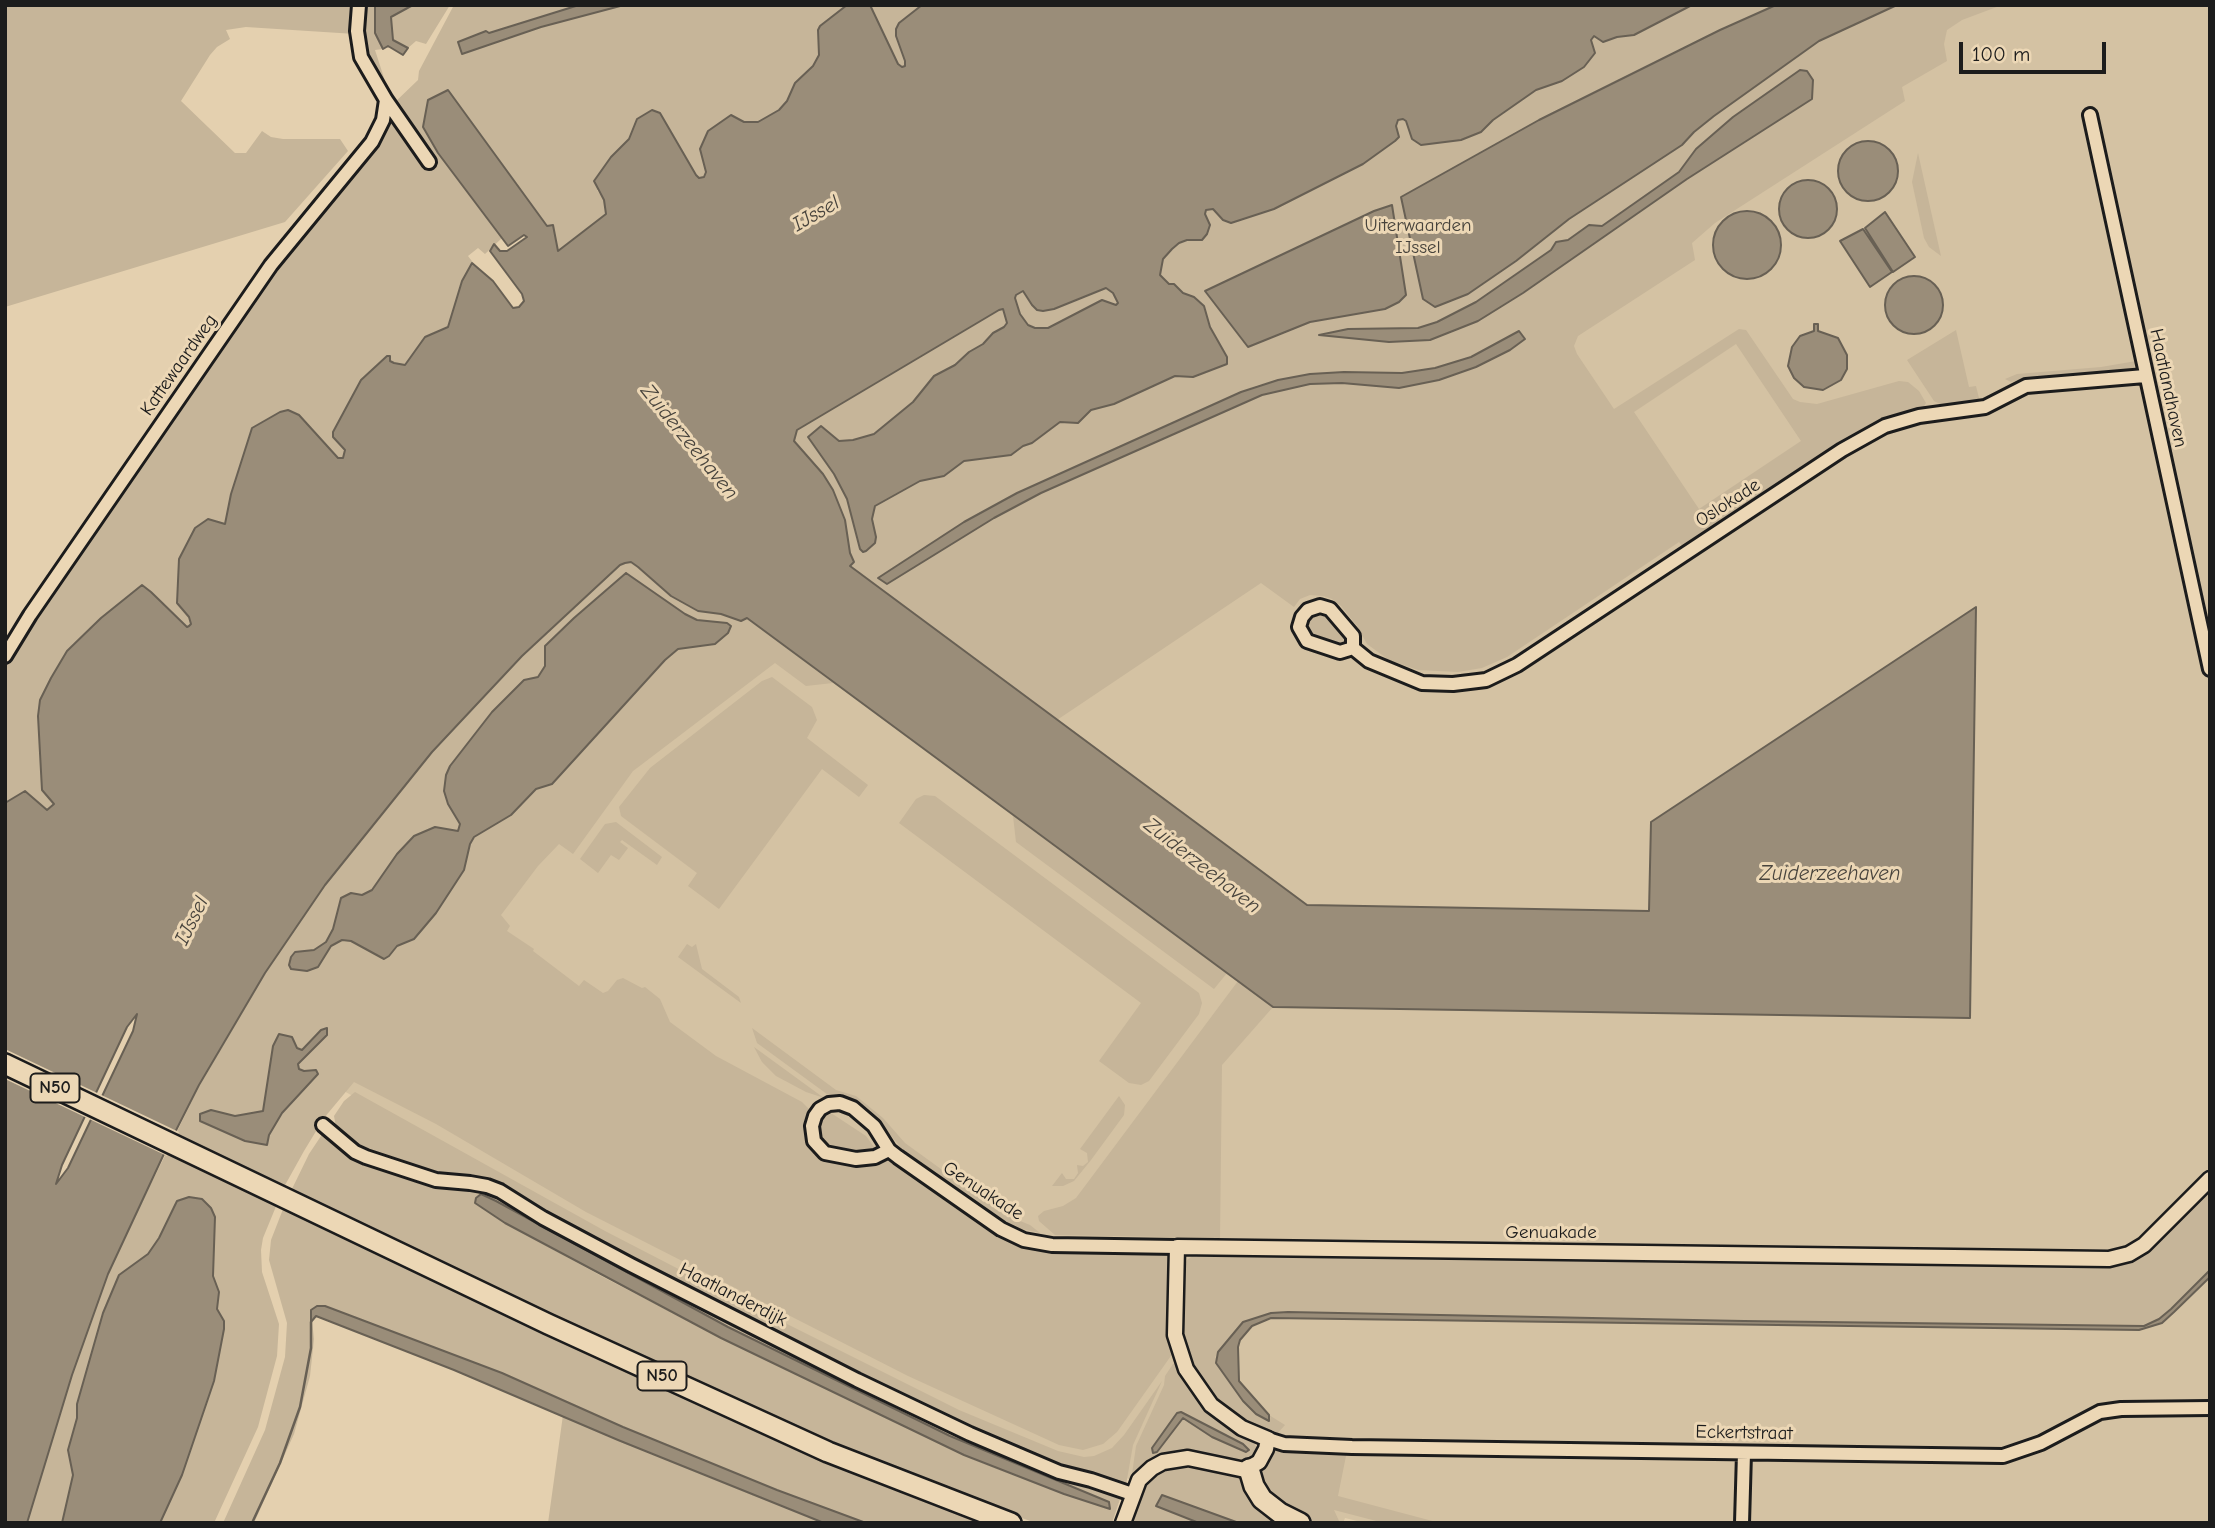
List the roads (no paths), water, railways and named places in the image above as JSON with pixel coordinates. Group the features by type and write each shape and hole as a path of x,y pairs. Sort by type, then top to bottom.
{"highway":[{"name":"N50","path":"5,1064 548,1324 828,1452 1011,1523"},
{"path":"1249,1469 1254,1486 1262,1499 1280,1513 1300,1523"}],"street":[{"path":"359,5 357,31 361,57 386,100 429,162"},
{"name":"Kattewaardweg","path":"5,656 30,615 271,265 372,142 383,120 386,100"},
{"name":"Haatlandhaven","path":"2090,114 2210,669"},
{"name":"Oslokade","path":"1353,648 1340,652 1307,641 1299,627 1302,617 1308,610 1320,606 1330,609 1353,636 1353,648 1368,661 1422,683 1453,684 1486,680 1517,665 1842,450 1885,426 1919,416 1985,407 2026,386 2145,376"},
{"name":"Genuakade","path":"889,1150 869,1159 825,1153 814,1141 813,1121 824,1106 846,1104 874,1126 889,1150 1001,1229 1024,1240 1052,1245 2109,1259 2129,1254 2144,1245 2210,1179"},
{"name":"Haatlanderdijk","path":"323,1125 345,1144 366,1157 436,1180 487,1186 500,1191 543,1218 631,1265 970,1434 1059,1472 1132,1494"},
{"path":"1123,1523 1132,1494 1145,1473 1170,1460 1188,1458 1233,1469 1249,1469 1262,1459 1268,1439 1242,1428 1211,1405 1186,1369 1175,1335 1177,1247"},
{"name":"Eckertstraat","path":"1268,1439 1284,1444 1329,1446 2003,1456 2041,1443 2100,1412 2121,1409 2210,1408"},
{"path":"1742,1523 1744,1453"}],"water":[{"path":"375,5 413,5 391,17 393,40 408,48 403,55 388,46 383,49 375,33"},
{"path":"579,5 624,5 541,27 462,54 458,42 486,31 489,33"},
{"path":"847,5 870,5 898,64 902,67 905,66 905,61 896,29 899,23 922,5 1692,5 1634,35 1603,42 1594,36 1591,40 1595,53 1584,67 1562,81 1536,90 1493,120 1481,132 1461,140 1421,145 1412,139 1406,121 1398,120 1396,126 1399,137 1363,164 1274,209 1231,223 1223,220 1213,209 1206,210 1210,225 1207,234 1202,240 1187,240 1172,249 1163,259 1160,275 1169,284 1174,284 1204,306 1210,327 1227,357 1227,364 1193,377 1175,376 1114,404 1091,410 1078,423 1060,422 1011,455 964,461 944,476 920,481 875,506 872,519 875,543 866,551 860,549 847,499 834,474 808,437 821,426 839,441 874,434 913,402 934,376 955,365 1004,327 1007,323 1003,309 797,430 794,441 823,474 833,490 845,520 854,562 850,566 1307,905 1649,911 1651,822 1976,607 1970,1018 1273,1007 747,618 741,621 721,614 698,611 671,596 631,562 625,563 522,656 432,752 325,885 265,973 199,1085 108,1274 72,1375 27,1523 5,1523 5,803 25,791 47,810 54,804 42,790 38,716 40,700 51,678 67,651 101,618 142,585 187,627 191,624 189,617 177,603 179,559 195,528 208,519 225,524 231,494 252,428 288,410 299,415 338,458 343,458 345,450 333,437 333,432 361,380 387,356 390,356 390,361 394,363 405,365 425,337 448,327 462,281 472,263 493,281 513,308 519,307 524,301 522,294 490,251 494,244 500,251 507,251 527,237 524,235 508,246 438,153 423,127 428,100 448,90 547,226 553,225 558,251 606,214 604,200 594,181 611,157 629,139 637,119 652,110 660,113 696,175 699,178 704,177 706,172 700,149 708,131 731,115 744,122 758,122 779,110 787,101 795,83 813,66 819,55 820,26","holes":["1106,288 1113,293 1118,303 1116,305 1102,300 1048,328 1028,325 1020,314 1015,298 1023,291 1032,305 1043,311","137,1014 133,1031 68,1168 56,1184 62,1165 127,1027"]},
{"path":"1776,5 1897,5 1819,41 1714,116 1682,145 1569,219 1516,261 1468,294 1435,307 1423,299 1401,197 1539,120"},
{"path":"1800,70 1807,71 1813,80 1812,99 1687,179 1523,293 1478,321 1430,340 1389,342 1319,335 1348,329 1418,328 1437,322 1476,302 1551,250 1556,242 1568,240 1589,225 1602,226 1679,172 1696,149 1733,117"},
{"path":"1868,141 1889,150 1898,171 1889,192 1868,201 1847,192 1838,171 1847,150"},
{"path":"1802,180 1814,180 1829,188 1837,203 1837,215 1829,230 1814,238 1802,238 1787,230 1779,215 1779,203 1787,188"},
{"path":"1392,205 1406,295 1385,309 1310,322 1248,347 1205,291 1374,211"},
{"path":"1747,211 1760,214 1771,221 1778,232 1781,245 1778,258 1771,269 1760,276 1747,279 1734,276 1723,269 1716,258 1713,245 1716,232 1723,221 1734,214"},
{"path":"1885,212 1915,257 1893,272 1865,228"},
{"path":"1863,229 1892,272 1870,287 1840,241"},
{"path":"1908,276 1920,276 1930,280 1939,289 1943,311 1935,326 1920,334 1908,334 1898,330 1889,321 1885,311 1885,299 1889,289 1898,280"},
{"path":"1814,324 1818,324 1818,331 1838,338 1847,355 1847,369 1841,380 1823,390 1804,387 1794,378 1788,366 1792,347 1800,336 1814,331"},
{"path":"1519,331 1525,339 1510,350 1476,367 1439,380 1399,388 1342,383 1310,384 1262,395 1041,493 994,518 887,584 878,578 964,522 1017,493 1241,392 1278,380 1310,374 1402,373 1435,368 1471,357"},
{"path":"626,573 697,620 727,623 731,626 728,633 715,644 678,649 552,784 536,789 511,815 474,837 464,870 436,913 414,939 397,946 384,959 351,941 342,940 331,946 318,967 307,971 291,969 289,965 295,952 314,950 326,942 333,929 341,898 351,893 362,895 372,890 397,854 414,836 435,827 458,831 460,824 444,791 450,766 492,712 524,680 538,677 545,666 545,646"},
{"path":"327,1028 327,1035 298,1064 299,1069 316,1070 318,1074 282,1113 269,1135 267,1145 245,1141 200,1121 200,1114 211,1110 235,1116 263,1111 273,1046 279,1034 292,1037 297,1048 302,1050 321,1030"},
{"path":"481,1194 728,1327 950,1436 1109,1502 1110,1509 964,1455 721,1338 505,1223 475,1203"},
{"path":"189,1197 202,1199 215,1217 213,1276 219,1292 217,1309 224,1321 224,1329 214,1381 182,1475 160,1523 62,1523 73,1475 68,1450 77,1418 77,1404 103,1313 119,1275 148,1254 177,1201"},
{"path":"2210,1270 2210,1277 2162,1323 2139,1330 1271,1318 1252,1326 1240,1340 1238,1347 1239,1381 1269,1415 1269,1421 1256,1414 1243,1401 1216,1363 1218,1352 1243,1322 1271,1313 1288,1312 2144,1326 2171,1309"},
{"path":"317,1306 325,1306 502,1373 623,1427 866,1523 824,1523 454,1370 316,1316 311,1322 311,1310"},
{"path":"1181,1412 1243,1444 1249,1450 1246,1452 1212,1437 1183,1418 1157,1452 1153,1453 1152,1448 1177,1413"},
{"path":"1162,1495 1239,1523 1199,1523 1156,1506"}],"waterway":[{"path":"252,1523 280,1463 300,1407 311,1348 311,1322"}],"water label":[{"name":"IJssel","path":"816,214"},
{"name":"Zuiderzeehaven","path":"689,442"},
{"name":"Zuiderzeehaven","path":"1202,866"},
{"name":"Zuiderzeehaven","path":"1830,874"},
{"name":"IJssel","path":"192,921"}],"park label":[{"name":"Uiterwaarden IJssel","path":"1418,237"}]}
